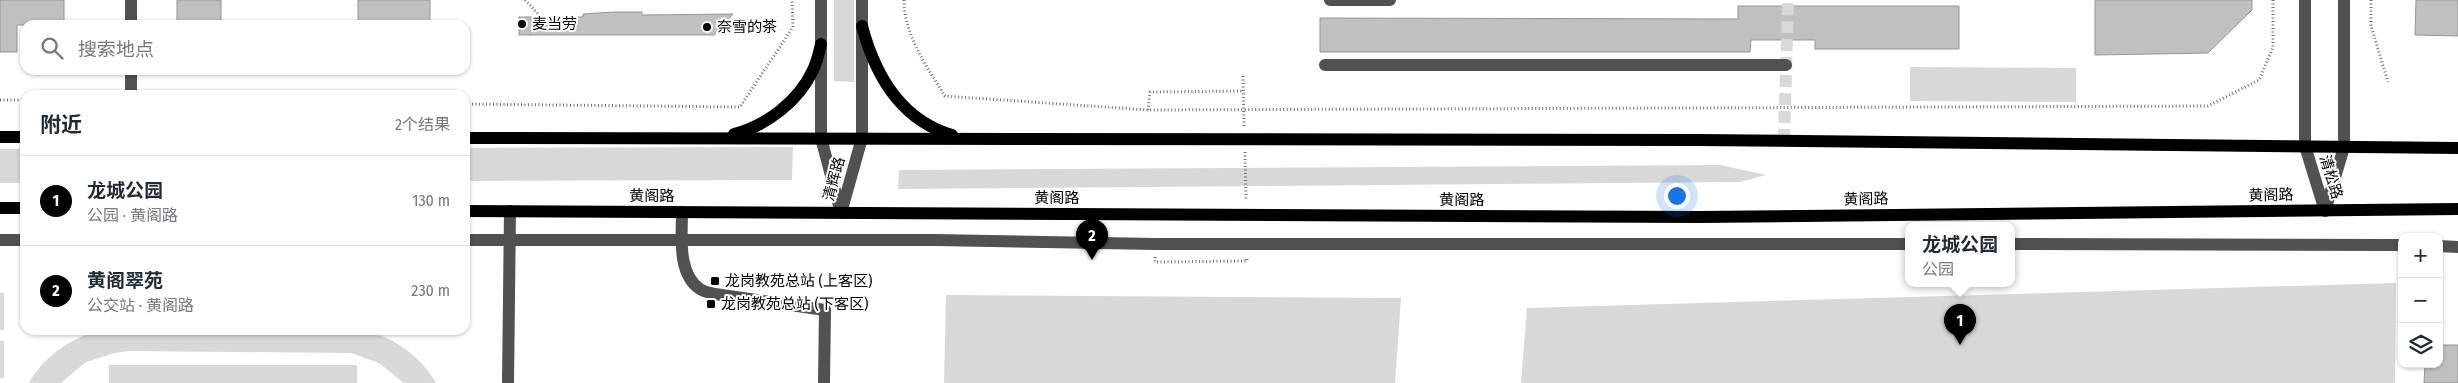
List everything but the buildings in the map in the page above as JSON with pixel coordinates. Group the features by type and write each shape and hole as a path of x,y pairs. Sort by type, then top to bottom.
{"main road":[{"path":"862,26 875,67 892,94 909,112 924,123 941,132 962,138"},
{"path":"718,138 763,123 781,110 799,93 813,70 821,44"},
{"path":"0,137 20,137"},
{"path":"470,138 1678,140 2458,148"},
{"path":"0,208 20,208"},
{"name":"黄阁路","path":"470,211 1708,217 2458,209"}],"street":[{"path":"131,0 131,20"},
{"name":"清辉路","path":"821,0 821,138 842,213"},
{"name":"清辉路","path":"842,213 862,138 862,0"},
{"path":"1330,0 1390,0"},
{"name":"清松路","path":"2305,0 2305,146 2325,211"},
{"name":"清松路","path":"2325,211 2344,147 2344,0"},
{"path":"1325,65 1786,65"},
{"path":"131,75 131,90"},
{"path":"508,383 510,211"},
{"path":"682,212 682,240 688,273 700,289 715,294 826,310 824,383"},
{"path":"0,240 20,240"},
{"path":"470,240 935,240 1156,244 1905,244"},
{"path":"2015,244 2398,245"},
{"path":"2443,246 2458,247"}],"path":[{"path":"525,0 541,17"},
{"path":"470,104 740,107 793,27 792,0"},
{"path":"904,0 904,11 918,52 945,96 1148,110 2208,106 2259,80 2273,47 2273,0"},
{"path":"2371,0 2371,26 2388,82"},
{"path":"1243,76 1244,128"},
{"path":"1148,110 1150,92 1243,91"},
{"path":"0,100 20,100"},
{"path":"1244,148 1246,204"},
{"path":"1156,244 1155,262 1247,261 1247,252"}],"shaded area":[{"path":"834,0 854,0 854,82 834,81"},
{"path":"1910,67 2076,68 2076,102 1910,101"},
{"path":"793,147 792,180 470,181 470,148"},
{"path":"0,149 20,149 20,183 0,183"},
{"path":"1720,165 1766,175 1740,182 898,189 899,170"},
{"path":"2396,283 2395,383 1521,383 1527,308"},
{"path":"0,293 4,293 4,330 0,330"},
{"path":"946,295 1401,298 1395,383 944,383"},
{"path":"85,335 380,335 396,343 414,356 430,373 436,383 404,383 379,363 351,353 130,351 115,353 86,362 61,383 29,383 35,373 51,356"},
{"path":"0,341 4,341 4,378 0,378"},
{"path":"109,365 357,365 357,383 109,383"}],"tunnel":[{"path":"1784,141 1788,0"}],"place":[{"name":"麦当劳","path":"522,24"},
{"name":"奈雪的茶","path":"707,27"},
{"name":"黄阁翠苑","path":"1092,260"},
{"name":"龙岗教苑总站 (上客区)","path":"715,281"},
{"name":"龙岗教苑总站 (下客区)","path":"711,304"},
{"name":"龙城公园","path":"1960,345"}]}
